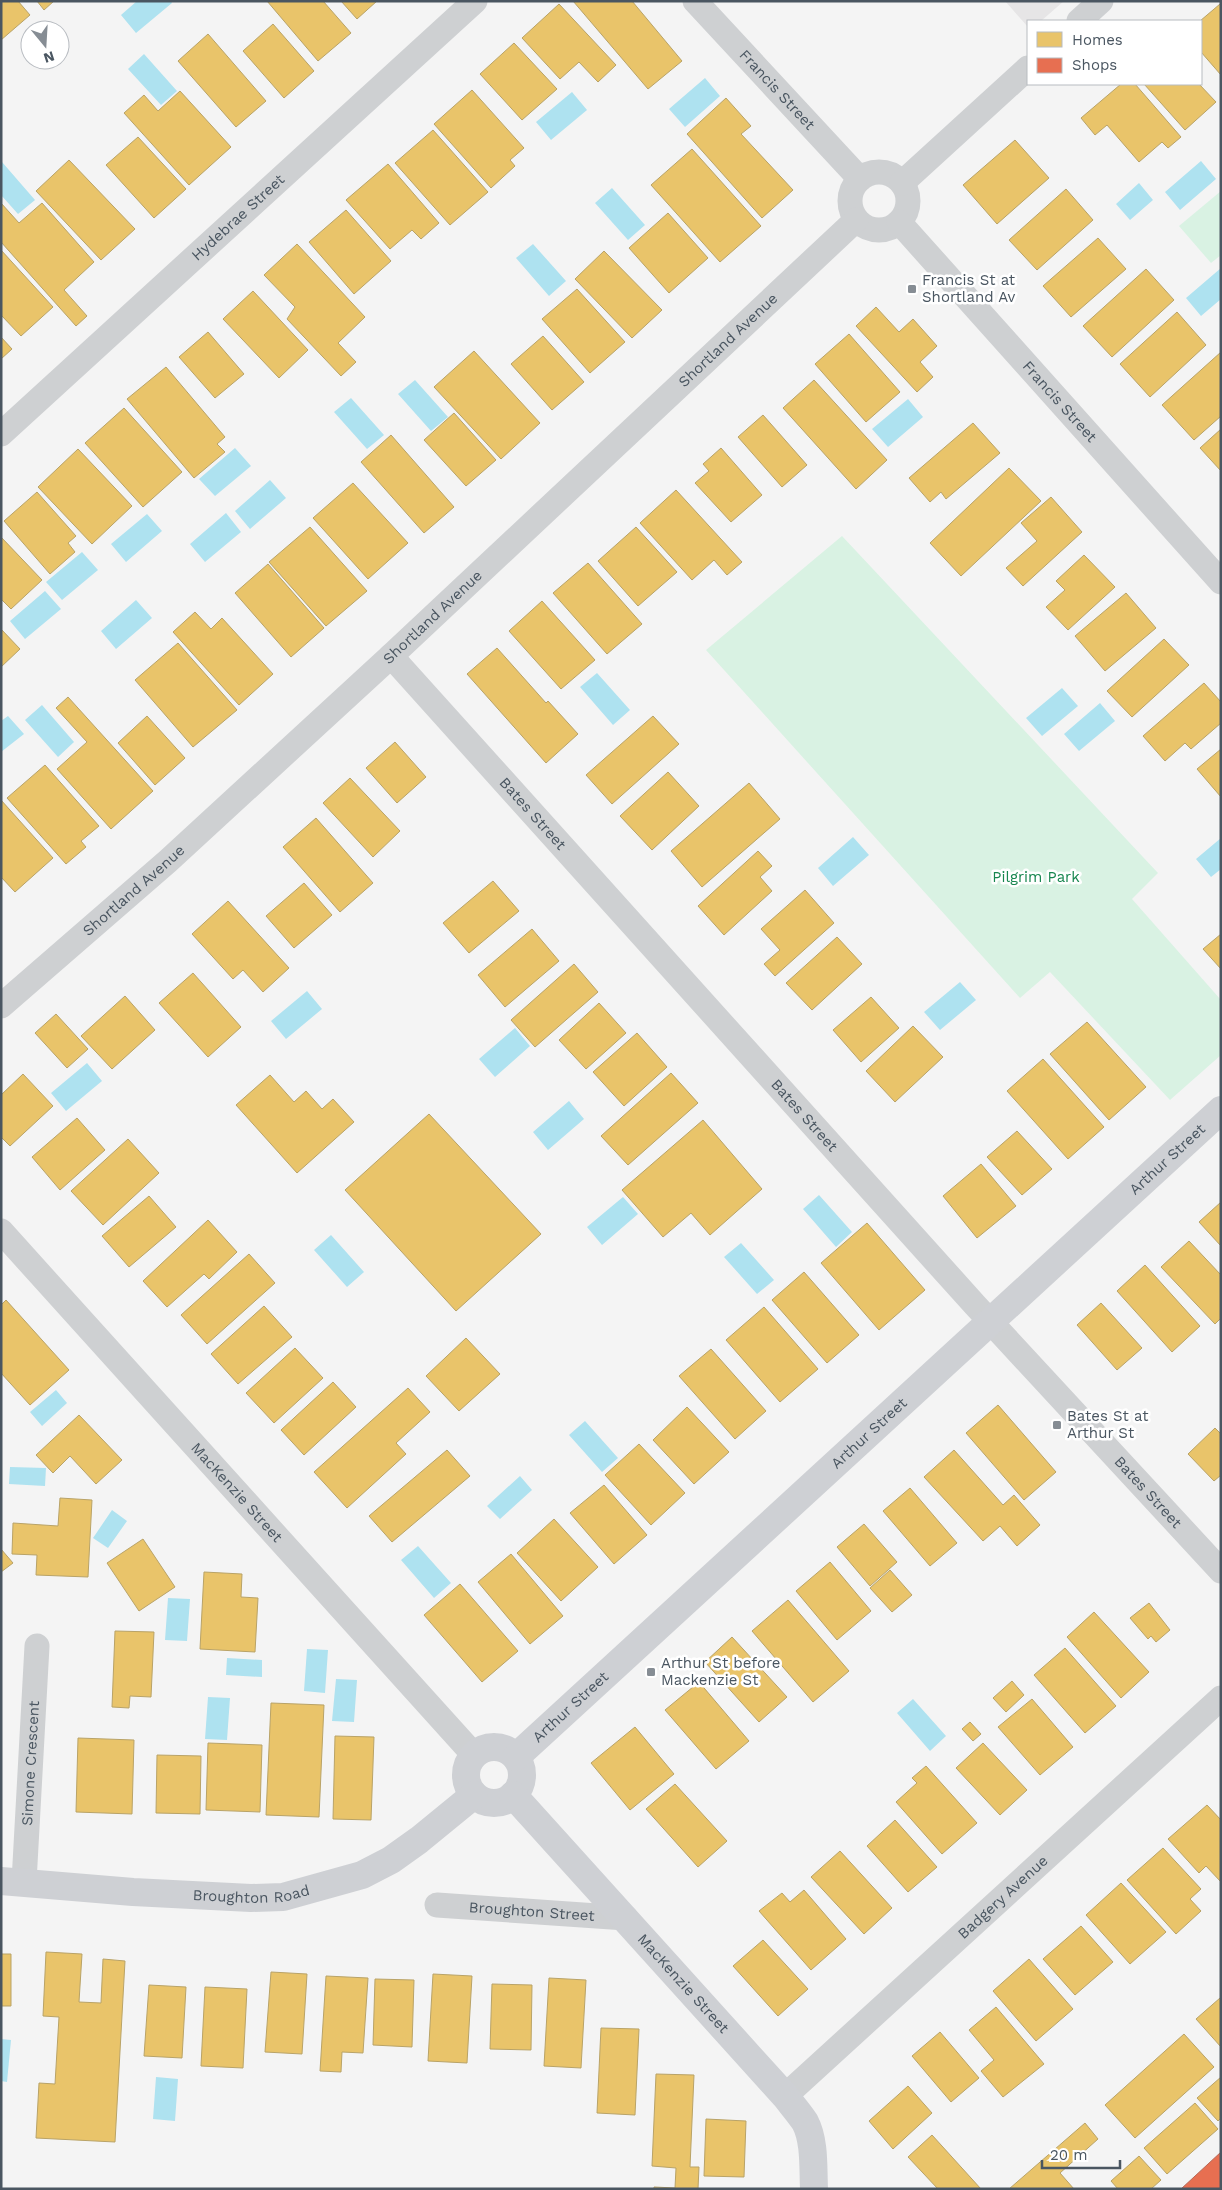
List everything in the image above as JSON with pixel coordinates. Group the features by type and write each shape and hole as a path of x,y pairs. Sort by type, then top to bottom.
{"main road":[{"name":"Arthur Street","path":"516,1757 1221,1110"},
{"path":"487,1747 495,1747 503,1748 516,1757 522,1772 522,1781 513,1795 506,1800 489,1803 474,1795 466,1779 468,1762 474,1755 487,1747"},
{"name":"Broughton Road","path":"13,1881 132,1892 250,1898 282,1897 362,1875 391,1860 419,1840 474,1795"},
{"name":"MacKenzie Street","path":"513,1795 785,2096 804,2121 809,2132 815,2189"}],"street":[{"name":"Hydebrae Street","path":"1,434 475,1"},
{"name":"Francis Street","path":"695,1 860,178"},
{"path":"1080,20 1101,1"},
{"path":"902,182 1027,69"},
{"path":"877,172 895,176 902,182 908,198 908,207 899,222 882,230 872,230 856,220 851,212 850,194 860,178 877,172"},
{"name":"Shortland Avenue","path":"1,1006 168,861 391,656 856,220"},
{"name":"Francis Street","path":"899,222 1221,582"},
{"name":"Bates Street","path":"391,656 991,1322 1221,1571"},
{"name":"MacKenzie Street","path":"1,1231 474,1755"},
{"name":"Simone Crescent","path":"13,1881 38,1646"},
{"name":"Badgery Avenue","path":"785,2096 1221,1698"},
{"name":"Broughton Street","path":"437,1905 626,1918"}],"shaded area":[{"path":"1005,1 1064,1 1042,20 1027,20 1027,26"}],"green space":[{"path":"1221,191 1221,255 1211,263 1179,226"},
{"name":"Pilgrim Park","path":"842,536 1158,873 1132,899 1221,1000 1221,1055 1170,1100 1050,972 1020,998 706,650"}],"water":[{"path":"137,1 171,1 172,3 136,33 121,15"},
{"path":"144,54 177,91 161,105 128,69"},
{"path":"705,78 720,96 685,127 669,109"},
{"path":"572,92 587,110 551,140 536,122"},
{"path":"1201,161 1216,179 1180,210 1165,192"},
{"path":"2,162 35,200 18,214 1,195"},
{"path":"1139,183 1153,200 1130,220 1116,204"},
{"path":"612,188 645,225 628,240 595,203"},
{"path":"533,244 566,281 549,296 516,258"},
{"path":"1221,268 1221,299 1201,316 1186,298"},
{"path":"415,380 448,417 431,431 398,394"},
{"path":"351,398 384,435 367,449 334,412"},
{"path":"908,399 923,417 888,447 872,429"},
{"path":"235,448 251,466 215,496 199,479"},
{"path":"270,480 286,498 250,529 235,511"},
{"path":"226,513 241,532 205,562 190,544"},
{"path":"147,514 162,531 126,562 111,544"},
{"path":"82,552 98,570 62,600 46,582"},
{"path":"45,591 61,609 25,639 10,621"},
{"path":"136,600 152,618 116,649 101,631"},
{"path":"597,673 630,710 613,725 580,687"},
{"path":"1062,688 1078,706 1042,736 1026,718"},
{"path":"1100,703 1115,721 1079,751 1064,734"},
{"path":"42,705 74,742 58,757 25,720"},
{"path":"8,716 24,734 1,752 1,721"},
{"path":"853,837 869,855 833,886 818,868"},
{"path":"1221,838 1221,869 1211,877 1196,859"},
{"path":"960,982 976,1000 940,1030 924,1012"},
{"path":"307,991 322,1009 286,1039 271,1021"},
{"path":"515,1028 530,1046 495,1077 479,1059"},
{"path":"87,1063 102,1081 66,1111 51,1093"},
{"path":"569,1101 584,1119 548,1150 533,1132"},
{"path":"819,1195 852,1232 836,1247 803,1209"},
{"path":"623,1197 638,1214 602,1245 587,1227"},
{"path":"331,1235 364,1272 347,1287 314,1250"},
{"path":"741,1243 774,1280 757,1294 724,1257"},
{"path":"56,1390 67,1403 42,1426 30,1412"},
{"path":"585,1421 618,1458 602,1472 569,1435"},
{"path":"10,1467 46,1468 45,1486 9,1484"},
{"path":"520,1476 532,1490 500,1519 487,1506"},
{"path":"112,1510 127,1521 108,1548 93,1538"},
{"path":"418,1546 451,1583 434,1598 401,1560"},
{"path":"168,1598 190,1599 187,1641 165,1640"},
{"path":"307,1649 328,1650 325,1693 304,1691"},
{"path":"227,1658 262,1660 262,1677 226,1675"},
{"path":"336,1679 357,1680 354,1722 332,1721"},
{"path":"208,1697 230,1698 227,1740 205,1739"},
{"path":"913,1699 946,1736 930,1751 897,1713"},
{"path":"1,2039 11,2040 7,2082 1,2081"},
{"path":"156,2077 178,2079 175,2121 153,2119"}],"building: Homes":[{"path":"1,1 18,1 30,15 24,20 20,20 20,24 1,40"},
{"path":"37,1 54,1 44,10"},
{"path":"267,1 323,1 351,33 318,61"},
{"path":"341,1 377,1 357,19"},
{"path":"573,1 632,1 682,61 648,89"},
{"path":"559,4 616,65 598,82 579,62 560,79 522,38"},
{"path":"1220,4 1221,75 1202,53 1201,20"},
{"path":"273,24 314,71 284,98 243,51"},
{"path":"208,34 266,101 236,127 178,61"},
{"path":"514,43 557,89 522,120 480,74"},
{"path":"1120,85 1136,85 1181,137 1168,148 1162,142 1139,162 1107,125 1095,135 1081,118"},
{"path":"1145,85 1200,85 1216,102 1185,130"},
{"path":"472,90 524,148 510,160 515,166 491,188 434,124"},
{"path":"180,91 231,147 189,185 124,113 144,95 158,111"},
{"path":"726,98 751,126 741,134 793,190 762,218 687,134"},
{"path":"433,130 488,192 450,225 395,163"},
{"path":"138,137 186,189 154,218 106,165"},
{"path":"1015,140 1049,178 997,224 963,185"},
{"path":"692,149 761,226 720,262 651,185"},
{"path":"69,160 135,229 101,260 36,191"},
{"path":"388,164 439,223 421,239 412,230 390,249 346,200"},
{"path":"1066,189 1093,220 1037,270 1009,240"},
{"path":"1,203 19,223 42,203 94,262 64,290 87,316 76,326 1,242"},
{"path":"346,210 391,261 354,294 309,242"},
{"path":"668,213 708,258 669,293 629,248"},
{"path":"1098,238 1126,269 1071,317 1043,286"},
{"path":"297,244 365,317 338,343 356,362 341,376 287,319 295,307 264,275"},
{"path":"1,250 53,307 21,336 1,315"},
{"path":"604,251 662,310 632,338 575,279"},
{"path":"1146,269 1174,300 1112,357 1083,326"},
{"path":"577,289 625,342 590,373 542,319"},
{"path":"253,291 308,350 279,378 223,319"},
{"path":"876,307 899,332 913,319 937,346 920,362 933,377 917,392 856,326"},
{"path":"1177,312 1206,345 1150,397 1120,364"},
{"path":"208,332 244,374 215,398 179,357"},
{"path":"849,334 900,392 866,422 815,364"},
{"path":"543,336 584,382 552,410 511,364"},
{"path":"1,337 12,349 1,359"},
{"path":"474,351 540,423 501,459 434,387"},
{"path":"1221,352 1221,416 1194,440 1162,405"},
{"path":"166,367 225,437 217,444 225,452 194,478 127,399"},
{"path":"814,380 887,460 856,489 783,408"},
{"path":"124,408 182,472 143,507 85,443"},
{"path":"454,413 496,460 466,486 424,440"},
{"path":"763,415 807,465 782,487 738,437"},
{"path":"973,423 1000,453 946,499 941,492 930,502 909,478"},
{"path":"1221,429 1221,471 1200,448"},
{"path":"391,435 454,507 424,533 361,462"},
{"path":"721,448 762,495 731,522 695,483 709,471 703,464"},
{"path":"78,449 132,506 92,544 38,487"},
{"path":"1009,468 1041,501 961,576 930,543"},
{"path":"353,483 408,543 368,579 313,518"},
{"path":"676,490 742,562 727,575 714,560 692,580 640,523"},
{"path":"37,492 76,536 68,543 75,552 50,574 4,521"},
{"path":"1051,497 1082,532 1023,586 1006,568 1037,541 1021,523"},
{"path":"310,527 367,591 326,626 269,562"},
{"path":"636,527 677,572 638,606 598,561"},
{"path":"1,537 42,580 11,609 1,599"},
{"path":"1084,555 1115,587 1068,630 1046,607 1065,590 1056,581"},
{"path":"588,563 642,624 607,654 553,593"},
{"path":"268,564 324,628 291,657 235,593"},
{"path":"1126,593 1156,628 1105,671 1075,636"},
{"path":"542,601 595,660 561,689 509,631"},
{"path":"195,612 211,629 222,618 273,674 239,705 173,632"},
{"path":"1,629 20,649 1,667"},
{"path":"1164,639 1189,665 1132,717 1107,691"},
{"path":"178,643 237,710 193,747 135,680"},
{"path":"497,648 546,703 548,701 578,734 546,763 467,674"},
{"path":"1204,683 1221,702 1221,723 1191,749 1185,743 1165,761 1143,736"},
{"path":"68,697 153,791 111,829 57,769 87,742 56,708"},
{"path":"147,716 185,758 155,785 118,743"},
{"path":"653,716 679,744 612,804 586,775"},
{"path":"395,742 426,777 397,803 366,768"},
{"path":"1221,749 1221,797 1197,769"},
{"path":"45,765 99,826 81,841 86,847 66,864 7,798"},
{"path":"668,772 699,806 652,850 620,816"},
{"path":"350,778 400,831 373,857 323,803"},
{"path":"749,783 780,819 702,887 671,851"},
{"path":"1,800 53,858 15,892 1,877"},
{"path":"316,818 373,883 340,912 283,847"},
{"path":"758,851 772,866 760,877 772,891 724,935 698,906"},
{"path":"493,881 519,911 469,953 443,923"},
{"path":"304,883 332,915 294,948 266,916"},
{"path":"805,890 834,923 775,976 764,964 780,950 761,929"},
{"path":"228,901 289,968 263,992 243,970 233,979 192,934"},
{"path":"532,929 559,961 505,1007 478,975"},
{"path":"1221,934 1221,969 1203,949"},
{"path":"837,937 862,964 812,1010 786,983"},
{"path":"574,964 598,992 535,1047 511,1020"},
{"path":"193,973 241,1027 208,1057 159,1003"},
{"path":"125,996 155,1030 112,1069 81,1036"},
{"path":"871,997 899,1028 861,1062 833,1030"},
{"path":"599,1003 626,1033 586,1069 559,1040"},
{"path":"56,1014 88,1049 67,1068 35,1033"},
{"path":"1087,1022 1146,1087 1109,1120 1050,1054"},
{"path":"913,1026 943,1057 895,1102 866,1071"},
{"path":"637,1033 667,1067 624,1106 593,1072"},
{"path":"1043,1059 1104,1127 1068,1159 1007,1091"},
{"path":"671,1073 698,1103 628,1165 601,1136"},
{"path":"23,1074 53,1106 10,1146 1,1137 1,1095"},
{"path":"270,1075 294,1102 306,1091 322,1109 333,1099 354,1122 297,1173 236,1105"},
{"path":"429,1114 541,1234 456,1311 345,1190"},
{"path":"77,1118 105,1150 60,1190 32,1157"},
{"path":"703,1120 762,1189 710,1235 691,1213 663,1237 622,1190"},
{"path":"1017,1131 1052,1169 1022,1195 987,1157"},
{"path":"128,1139 159,1173 103,1225 71,1191"},
{"path":"981,1164 1016,1206 977,1238 943,1196"},
{"path":"149,1196 176,1227 129,1267 102,1236"},
{"path":"1221,1202 1221,1246 1199,1222"},
{"path":"208,1220 237,1252 209,1279 204,1274 167,1307 143,1281"},
{"path":"867,1223 925,1290 879,1330 821,1263"},
{"path":"1189,1241 1221,1275 1221,1318 1215,1324 1161,1267"},
{"path":"249,1254 275,1283 207,1344 181,1315"},
{"path":"1145,1265 1200,1326 1172,1352 1117,1291"},
{"path":"804,1272 859,1335 827,1363 772,1300"},
{"path":"6,1300 69,1370 30,1405 1,1373 1,1305"},
{"path":"1101,1303 1142,1348 1117,1370 1077,1325"},
{"path":"264,1306 292,1337 238,1384 211,1354"},
{"path":"764,1307 818,1369 780,1402 726,1340"},
{"path":"466,1338 500,1374 459,1411 426,1376"},
{"path":"295,1348 323,1378 274,1423 246,1393"},
{"path":"711,1349 766,1411 735,1439 679,1376"},
{"path":"333,1382 356,1407 304,1455 281,1430"},
{"path":"408,1388 430,1412 396,1443 406,1454 347,1508 314,1472"},
{"path":"998,1405 1056,1472 1024,1500 966,1433"},
{"path":"687,1407 729,1452 694,1484 653,1440"},
{"path":"79,1415 122,1460 96,1484 70,1456 53,1473 36,1455"},
{"path":"1215,1428 1221,1434 1221,1475 1214,1481 1188,1454"},
{"path":"639,1444 685,1493 651,1525 605,1475"},
{"path":"447,1450 470,1476 392,1542 369,1516"},
{"path":"954,1450 1003,1505 1014,1495 1040,1525 1017,1546 1000,1526 983,1541 924,1477"},
{"path":"604,1485 647,1535 614,1564 570,1513"},
{"path":"910,1488 957,1543 930,1566 883,1511"},
{"path":"60,1498 92,1500 88,1577 36,1575 37,1555 12,1554 13,1523 58,1526"},
{"path":"554,1519 598,1567 561,1601 517,1553"},
{"path":"864,1524 897,1562 870,1586 837,1547"},
{"path":"143,1539 175,1587 139,1611 107,1563"},
{"path":"1,1549 13,1563 1,1572"},
{"path":"511,1554 563,1616 530,1644 478,1582"},
{"path":"830,1562 871,1611 837,1640 796,1591"},
{"path":"890,1570 912,1595 892,1612 870,1588"},
{"path":"204,1572 242,1574 241,1597 258,1598 255,1652 200,1649"},
{"path":"460,1584 518,1651 482,1682 424,1615"},
{"path":"788,1600 849,1671 813,1702 752,1631"},
{"path":"1149,1603 1170,1630 1156,1642 1151,1636 1148,1639 1130,1618"},
{"path":"1094,1612 1149,1672 1121,1698 1067,1637"},
{"path":"115,1631 154,1632 151,1697 130,1696 129,1708 112,1707"},
{"path":"732,1637 787,1697 759,1722 705,1662"},
{"path":"1065,1648 1116,1706 1085,1733 1034,1675"},
{"path":"1012,1681 1024,1695 1006,1712 993,1698"},
{"path":"699,1682 749,1741 716,1769 665,1710"},
{"path":"1032,1699 1073,1747 1040,1775 998,1727"},
{"path":"271,1703 324,1705 319,1817 266,1815"},
{"path":"970,1722 981,1734 973,1741 962,1729"},
{"path":"635,1727 674,1774 630,1810 591,1763"},
{"path":"335,1736 374,1737 371,1820 333,1819"},
{"path":"78,1738 134,1740 132,1814 76,1812"},
{"path":"208,1743 262,1745 260,1812 206,1810"},
{"path":"983,1743 1027,1790 1000,1815 956,1768"},
{"path":"157,1755 201,1756 200,1814 156,1813"},
{"path":"926,1766 977,1823 942,1854 896,1802 917,1783 912,1778"},
{"path":"675,1784 727,1841 698,1867 646,1809"},
{"path":"1207,1805 1221,1820 1221,1882 1206,1866 1199,1873 1168,1839"},
{"path":"895,1820 937,1867 908,1892 867,1846"},
{"path":"1163,1848 1201,1889 1190,1899 1201,1911 1176,1934 1127,1880"},
{"path":"840,1851 892,1908 864,1934 811,1877"},
{"path":"1121,1883 1166,1932 1130,1964 1086,1915"},
{"path":"804,1890 846,1939 811,1970 759,1911 782,1893 790,1902"},
{"path":"1081,1926 1113,1962 1075,1995 1043,1959"},
{"path":"763,1940 808,1989 778,2016 733,1966"},
{"path":"46,1952 82,1954 79,2002 101,2003 103,1959 125,1961 115,2142 36,2138 39,2083 55,2084 59,2017 43,2016"},
{"path":"1,1954 11,1954 11,2006 1,2006"},
{"path":"1029,1959 1073,2009 1036,2041 993,1991"},
{"path":"271,1972 307,1974 302,2054 265,2052"},
{"path":"433,1974 472,1976 467,2063 428,2061"},
{"path":"326,1976 368,1978 363,2053 342,2052 341,2072 320,2071"},
{"path":"549,1978 586,1980 581,2068 544,2066"},
{"path":"375,1979 414,1980 412,2047 373,2045"},
{"path":"492,1984 532,1985 531,2050 490,2049"},
{"path":"149,1985 186,1987 182,2058 144,2056"},
{"path":"205,1987 247,1989 243,2068 201,2066"},
{"path":"1221,1999 1221,2047 1196,2019"},
{"path":"996,2007 1044,2064 1003,2097 981,2071 994,2060 969,2030"},
{"path":"601,2028 639,2029 635,2115 597,2113"},
{"path":"940,2032 979,2078 951,2102 912,2056"},
{"path":"1184,2034 1214,2067 1135,2138 1105,2105"},
{"path":"656,2074 694,2075 690,2167 699,2167 698,2189 654,2189 654,2187 675,2188 676,2168 652,2166"},
{"path":"1221,2077 1221,2118 1218,2121 1197,2098"},
{"path":"908,2086 932,2113 893,2149 869,2121"},
{"path":"1195,2103 1218,2129 1167,2174 1144,2148"},
{"path":"706,2119 746,2121 744,2177 704,2176"},
{"path":"1085,2123 1098,2139 1060,2173 1074,2189 1009,2189"},
{"path":"932,2135 981,2189 938,2189 908,2157"},
{"path":"1139,2156 1161,2180 1151,2189 1118,2189 1111,2181"}],"building: Shops":[{"path":"1221,2152 1221,2189 1181,2189"}],"place":[{"name":"Francis St at Shortland Av","path":"912,289"},
{"name":"Bates St at Arthur St","path":"1057,1425"},
{"name":"Arthur St before Mackenzie St","path":"651,1672"}]}
